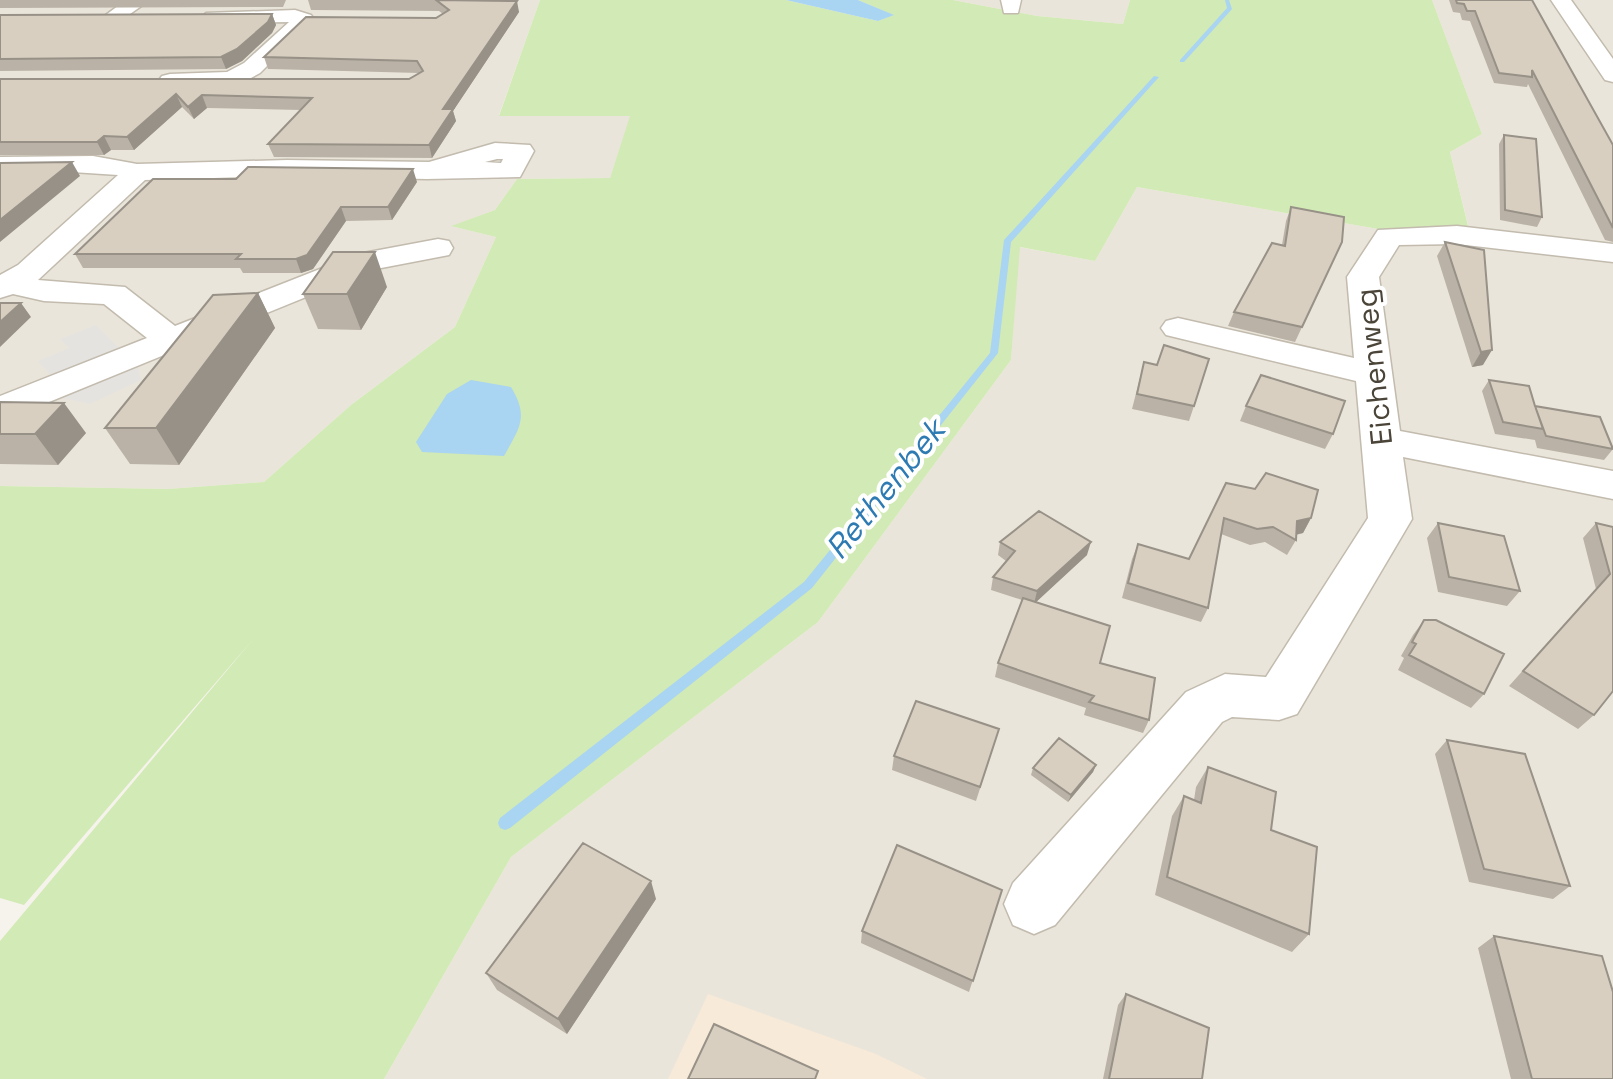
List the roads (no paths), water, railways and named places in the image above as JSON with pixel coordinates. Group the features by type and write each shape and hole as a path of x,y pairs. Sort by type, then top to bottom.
{"street":[{"path":"1561,0 1613,75"},
{"path":"89,17 113,17 146,8"},
{"path":"193,17 310,9"},
{"path":"232,79 252,68 310,9"},
{"path":"156,81 273,79"},
{"path":"0,165 110,165 134,172 287,168 427,171"},
{"path":"5,286 29,272 132,179 134,172"},
{"name":"Eichenweg","path":"1034,904 1204,707 1225,695 1279,699 1390,519 1363,277 1389,236 1457,235 1613,253"},
{"path":"0,410 344,270 369,261 438,248"},
{"path":"5,286 113,294 171,340"},
{"path":"1178,328 1374,374"},
{"path":"1382,440 1613,485"}],"water":[{"path":"786,0 858,0 894,15 878,21"},
{"path":"471,380 511,387 517,397 520,422 504,456 422,452 416,442 447,394"}],"waterway":[{"name":"Rethenbek","path":"1182,61 1230,8 1227,0"},
{"name":"Rethenbek","path":"505,823 808,585 994,353 1007,242 1156,77"}]}
